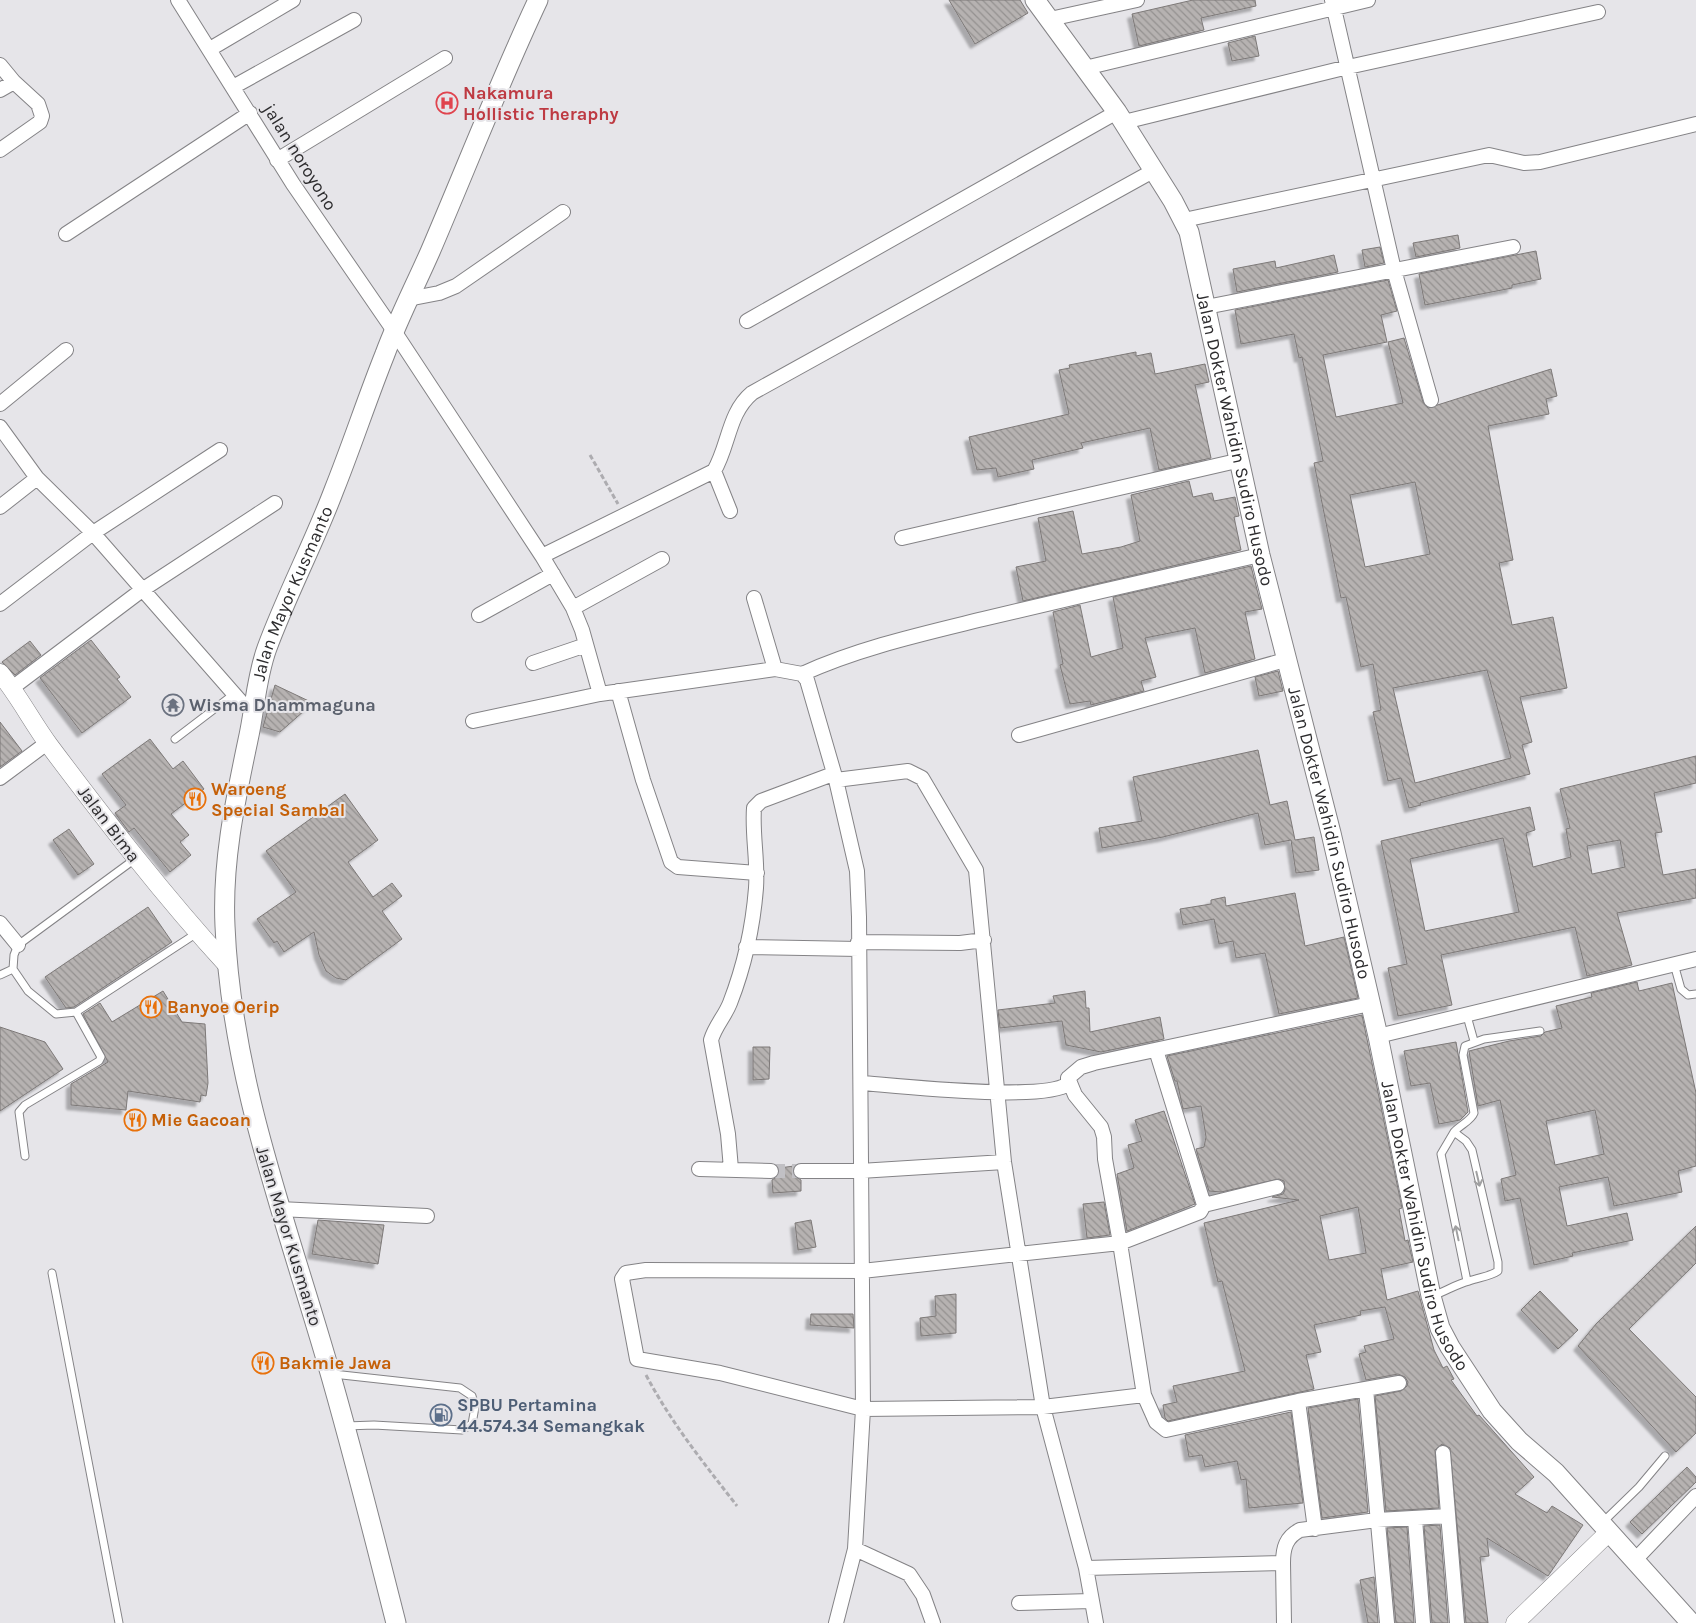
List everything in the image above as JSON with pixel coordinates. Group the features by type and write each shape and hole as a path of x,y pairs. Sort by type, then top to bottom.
{"main road":[{"name":"Jalan Mayor Kusmanto","path":"396,1623 346,1426 279,1209 245,1079 233,1015 224,925 227,853 234,801 258,676 268,645 334,492 394,331 500,80 538,0"},
{"name":"Jalan Dokter Wahidin Sudiro Husodo","path":"1035,0 1120,117 1184,220 1241,460 1260,555 1285,660 1331,833 1378,1036 1431,1296 1440,1328 1450,1347 1492,1411 1519,1441 1556,1474 1604,1529 1692,1623"}],"street":[{"name":"jalan noroyono","path":"178,0 250,113 277,160 394,331 553,574 573,608 600,694"},
{"path":"210,50 292,0"},
{"path":"1050,19 1137,0"},
{"path":"1085,68 1334,4 1368,0"},
{"path":"1334,4 1394,270 1431,400"},
{"path":"747,321 1120,117 1598,12"},
{"path":"232,87 354,20"},
{"path":"277,160 445,58"},
{"path":"0,65 14,82 38,104 42,116 40,122 0,150"},
{"path":"0,90 14,82"},
{"path":"66,234 250,113"},
{"path":"1184,220 1495,156 1524,163 1553,159 1696,124"},
{"path":"542,556 714,471 721,459 730,427 742,401 752,393 1153,171"},
{"path":"408,299 439,293 456,286 563,212"},
{"path":"1206,307 1513,247"},
{"path":"0,404 66,350"},
{"path":"0,427 37,478 93,532 242,703 253,708"},
{"path":"0,604 93,532 220,450"},
{"path":"902,538 1241,460"},
{"path":"714,471 730,511"},
{"path":"0,507 37,478"},
{"path":"12,688 142,590 275,503"},
{"path":"473,721 618,691 775,669 802,674 830,661 919,635 1109,588 1260,555"},
{"path":"573,608 662,559"},
{"path":"479,615 553,574"},
{"path":"754,598 775,669"},
{"path":"533,662 586,645"},
{"path":"1019,735 1285,660"},
{"name":"Jalan Bima","path":"0,673 12,688 47,743 136,859 228,966"},
{"path":"802,674 807,680 835,777 857,871 862,1083 860,1171 863,1409 854,1555 836,1623"},
{"path":"618,691 643,780 671,862 678,867 757,873"},
{"path":"0,778 47,743"},
{"path":"731,1169 727,1128 711,1040 714,1029 729,1004 746,947 757,873 754,808 761,801 835,777 908,770 922,778 976,870 1004,1162 1043,1407 1086,1568 1096,1623"},
{"path":"0,923 18,945"},
{"path":"746,947 960,943 984,940"},
{"path":"1378,1036 1467,1016 1696,958"},
{"path":"862,1083 996,1092 1060,1089 1068,1084 1068,1078 1081,1067 1370,1004"},
{"path":"1144,1395 1043,1407 863,1409 720,1373 637,1359 622,1279 626,1273 646,1270 862,1271 1020,1255 1120,1243 1200,1212 1204,1205 1203,1197 1156,1050"},
{"path":"1068,1078 1075,1095 1100,1127 1104,1137 1105,1160 1144,1395 1156,1422 1166,1430 1298,1401 1399,1383"},
{"path":"801,1171 860,1171 1004,1162"},
{"path":"699,1169 771,1171"},
{"path":"1204,1205 1277,1187"},
{"path":"279,1209 427,1216"},
{"path":"1366,1389 1387,1623"},
{"path":"1298,1401 1315,1529"},
{"path":"1443,1453 1456,1623"},
{"path":"1634,1561 1696,1496"},
{"path":"1284,1623 1282,1563 1283,1551 1291,1535 1300,1530 1377,1520 1448,1516"},
{"path":"1415,1519 1423,1623"},
{"path":"1515,1623 1604,1529"},
{"path":"854,1555 909,1574 924,1595 934,1623"},
{"path":"1086,1568 1282,1563"},
{"path":"1019,1603 1091,1601"}],"lane":[{"path":"175,739 234,694"},
{"path":"136,859 18,945 14,955 13,969 28,991 56,1014 76,1012 198,933"},
{"path":"1674,964 1682,991 1688,995 1696,994"},
{"path":"0,975 13,969"},
{"path":"24,1156 20,1112 25,1105 101,1057 76,1012"},
{"path":"1467,1016 1474,1041"},
{"path":"1467,1281 1441,1154 1454,1132 1472,1117 1474,1113 1463,1050 1468,1043 1474,1041 1540,1031"},
{"path":"1431,1296 1452,1290 1467,1281 1492,1275 1498,1271 1498,1262 1472,1150 1466,1141 1454,1132"},
{"path":"52,1273 119,1623"},
{"path":"330,1374 460,1388 472,1396 475,1407 472,1424 462,1430 374,1425 346,1426"},
{"path":"1604,1529 1665,1456"}],"path":[{"path":"590,454 624,514"},
{"path":"637,1359 664,1409 737,1506"}],"building":[{"path":"949,0 1020,0 1028,13 975,44"},
{"path":"1193,0 1255,0 1256,6 1201,18 1204,30 1139,46 1132,14"},
{"path":"1255,36 1259,56 1232,61 1228,43"},
{"path":"1458,235 1460,248 1416,257 1413,243"},
{"path":"1380,247 1384,263 1365,267 1362,250"},
{"path":"1536,251 1541,279 1512,285 1512,288 1425,305 1419,274"},
{"path":"1334,255 1338,272 1237,292 1233,269 1275,261 1276,268"},
{"path":"1388,280 1397,311 1381,315 1387,342 1323,355 1336,417 1403,403 1388,342 1404,338 1423,402 1428,408 1551,369 1557,396 1546,399 1549,414 1488,426 1513,560 1499,563 1512,625 1553,617 1567,688 1520,697 1532,742 1522,745 1530,774 1420,803 1421,805 1409,808 1401,778 1388,781 1373,712 1381,710 1373,664 1361,667 1346,597 1341,598 1314,463 1323,461 1302,357 1299,358 1294,334 1241,344 1235,310","holes":["1415,482 1430,554 1365,567 1350,495","1487,670 1511,758 1415,783 1393,688"]},
{"path":"1136,352 1136,356 1151,353 1155,374 1205,364 1209,382 1195,385 1211,458 1159,470 1150,428 1081,443 1083,448 1032,460 1034,469 998,477 996,468 977,470 969,437 1069,414 1059,370 1070,368 1069,365"},
{"path":"1189,481 1193,497 1212,493 1214,501 1235,497 1239,516 1234,517 1241,550 1023,601 1016,567 1046,561 1038,518 1073,511 1082,554 1121,547 1140,541 1131,495"},
{"path":"1251,566 1262,609 1245,612 1255,659 1205,673 1195,628 1145,638 1156,677 1141,681 1144,691 1091,705 1090,701 1070,704 1060,665 1063,664 1053,612 1080,605 1091,657 1123,648 1113,597"},
{"path":"91,640 120,677 117,679 131,697 82,733 40,678"},
{"path":"30,641 41,655 15,675 2,662"},
{"path":"1278,671 1283,691 1259,696 1255,677"},
{"path":"275,685 313,703 280,732 263,727"},
{"path":"0,722 22,751 0,767"},
{"path":"150,739 173,769 183,761 204,789 171,814 189,835 180,842 191,855 170,872 134,828 129,832 115,813 126,805 102,774"},
{"path":"1258,750 1270,805 1287,801 1295,840 1314,837 1319,870 1296,873 1291,840 1265,845 1258,813 1163,837 1102,848 1099,828 1142,821 1133,777"},
{"path":"1696,756 1696,783 1654,793 1662,832 1655,833 1663,875 1696,869 1696,898 1617,913 1632,965 1587,976 1575,927 1441,955 1452,1005 1398,1016 1388,968 1407,964 1381,841 1530,807 1535,830 1526,833 1533,867 1571,857 1566,829 1570,828 1560,789","holes":["1503,838 1519,912 1425,931 1410,859","1620,840 1625,867 1592,874 1587,846"]},
{"path":"345,794 378,840 348,862 373,897 392,883 402,896 382,911 402,939 346,980 336,978 326,971 319,955 314,932 284,952 277,941 274,943 257,919 296,892 266,851"},
{"path":"69,829 94,864 78,875 53,840"},
{"path":"1295,893 1305,946 1344,937 1358,998 1279,1014 1265,953 1236,958 1233,941 1219,944 1214,919 1183,925 1180,909 1211,904 1211,900 1225,897 1226,906"},
{"path":"148,907 172,942 74,1007 66,1008 45,977"},
{"path":"1637,982 1639,991 1672,983 1696,1093 1696,1166 1678,1171 1682,1192 1614,1206 1608,1177 1559,1187 1567,1226 1627,1213 1633,1240 1572,1253 1573,1256 1534,1265 1520,1198 1505,1201 1501,1179 1516,1175 1500,1100 1478,1106 1469,1051 1509,1041 1541,1036 1545,1032 1562,1028 1556,1006 1592,997 1591,993","holes":["1595,1110 1604,1154 1555,1165 1546,1121"]},
{"path":"163,991 182,1022 205,1024 208,1083 206,1096 201,1095 200,1102 128,1091 126,1110 71,1105 71,1084 108,1062 83,1014 100,1003 112,1022"},
{"path":"1085,991 1086,1008 1089,1008 1090,1032 1160,1017 1164,1039 1101,1052 1066,1045 1062,1021 1000,1028 998,1010 1055,1003 1053,996"},
{"path":"1362,1015 1402,1208 1399,1209 1405,1241 1408,1240 1413,1262 1381,1269 1387,1300 1418,1291 1434,1350 1443,1368 1447,1366 1454,1379 1451,1380 1477,1416 1479,1415 1534,1477 1515,1494 1547,1513 1552,1506 1583,1525 1548,1576 1487,1538 1489,1556 1480,1557 1488,1623 1466,1623 1450,1448 1442,1444 1435,1450 1439,1508 1386,1511 1375,1396 1401,1391 1407,1386 1408,1382 1405,1377 1398,1374 1366,1380 1359,1354 1366,1352 1364,1346 1394,1339 1385,1307 1360,1311 1361,1315 1314,1325 1321,1352 1306,1355 1314,1389 1168,1421 1165,1418 1163,1405 1177,1402 1173,1386 1245,1371 1222,1281 1218,1282 1204,1223 1299,1200 1272,1197 1283,1194 1285,1190 1284,1181 1279,1179 1221,1192 1209,1191 1196,1149 1204,1147 1206,1137 1201,1106 1183,1109 1177,1081 1175,1081 1167,1056","holes":["1358,1207 1366,1253 1329,1260 1320,1216"]},
{"path":"0,1027 45,1042 63,1069 0,1111"},
{"path":"1456,1042 1468,1112 1460,1120 1439,1124 1430,1083 1411,1086 1404,1051"},
{"path":"753,1047 770,1047 769,1079 753,1080"},
{"path":"1164,1111 1195,1204 1127,1231 1117,1174 1134,1168 1128,1145 1142,1141 1135,1120"},
{"path":"794,1166 793,1175 801,1180 801,1191 773,1193 772,1180 778,1176 779,1168"},
{"path":"1104,1202 1110,1235 1087,1238 1083,1204"},
{"path":"318,1220 384,1225 378,1264 312,1254"},
{"path":"811,1220 816,1247 798,1250 795,1223"},
{"path":"1696,1226 1696,1263 1629,1329 1696,1397 1696,1433 1676,1452 1578,1346 1596,1324"},
{"path":"1540,1291 1578,1330 1558,1349 1521,1310"},
{"path":"956,1294 956,1333 921,1336 920,1318 936,1316 935,1296"},
{"path":"811,1314 853,1314 854,1328 810,1325"},
{"path":"1358,1399 1368,1512 1322,1518 1308,1408"},
{"path":"1291,1412 1303,1503 1249,1508 1246,1479 1241,1480 1237,1461 1205,1467 1202,1455 1189,1457 1185,1435"},
{"path":"1687,1467 1696,1477 1696,1482 1642,1534 1630,1522"},
{"path":"1440,1525 1448,1623 1432,1623 1424,1526"},
{"path":"1407,1527 1414,1623 1396,1623 1387,1528"},
{"path":"1374,1577 1378,1623 1368,1623 1360,1580"}],"tunnel":[{"path":"771,1171 801,1171"}],"place":[{"name":"Nakamura Hollistic Theraphy","path":"447,103"},
{"name":"Wisma Dhammaguna","path":"173,705"},
{"name":"Waroeng Special Sambal","path":"195,799"},
{"name":"Banyoe Oerip","path":"151,1007"},
{"name":"Mie Gacoan","path":"135,1120"},
{"name":"Bakmie Jawa","path":"263,1363"},
{"name":"SPBU Pertamina 44.574.34 Semangkak","path":"441,1415"}]}
